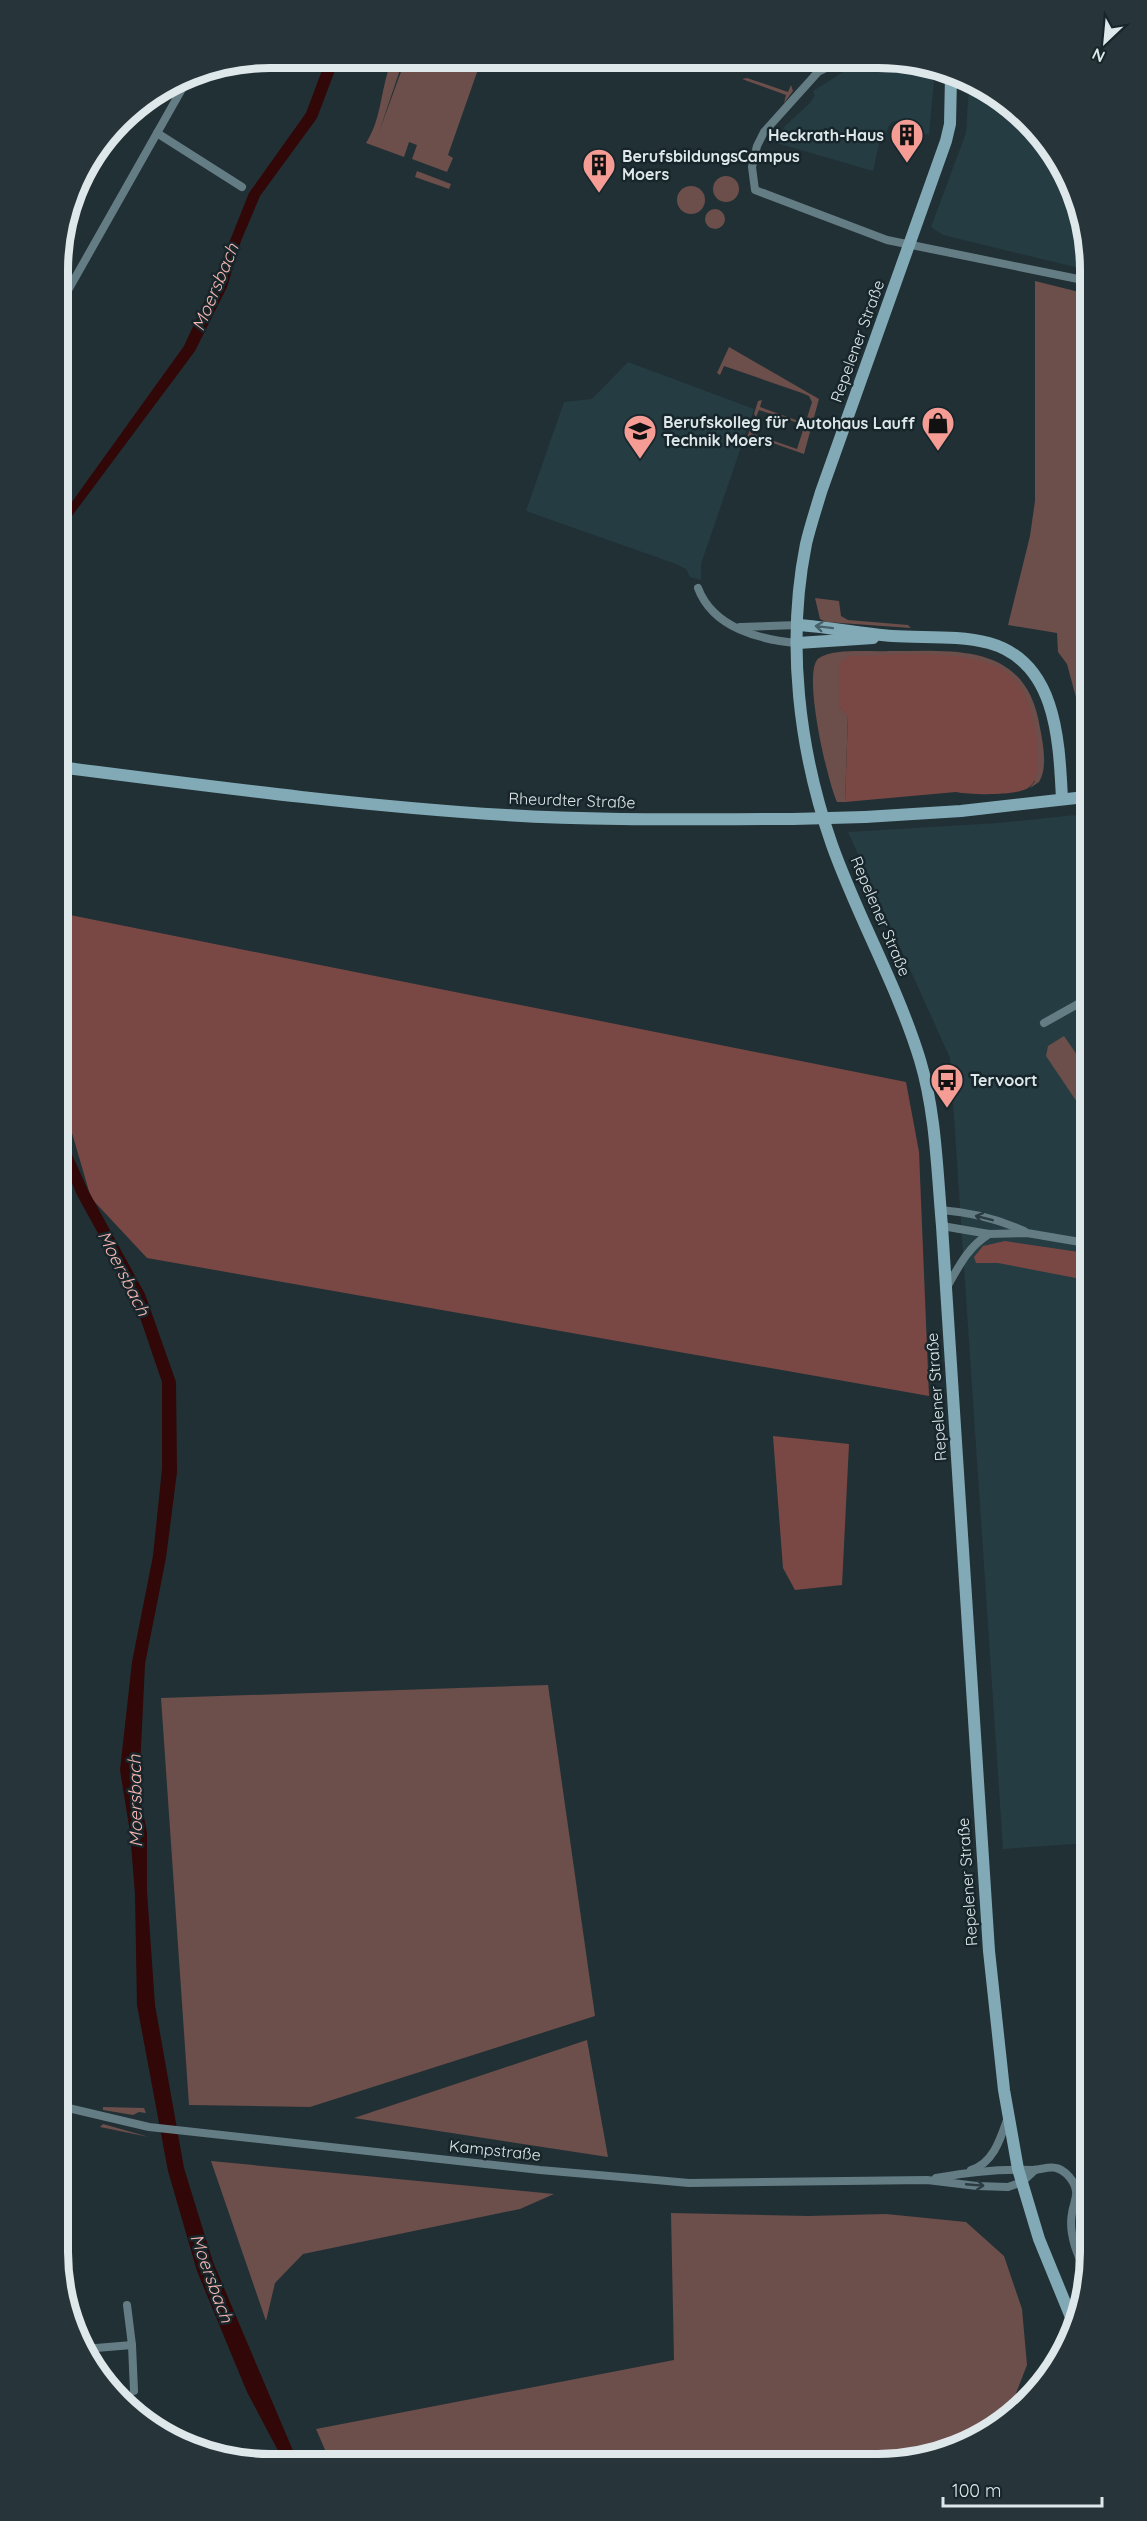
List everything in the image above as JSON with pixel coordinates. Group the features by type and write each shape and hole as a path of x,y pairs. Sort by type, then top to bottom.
{"main road":[{"name":"Repelener Straße","path":"951,82 950,124 946,141 821,492 806,544 798,625 801,714 814,788 833,846 891,980 920,1059 932,1110 942,1226 989,1951 1008,2116 1018,2169 1039,2239 1069,2313"},
{"path":"798,625 892,636 968,639 1005,649 1029,667 1046,694 1059,740 1062,800"},
{"path":"798,644 892,636"},
{"name":"Rheurdter Straße","path":"68,768 223,788 506,815 612,819 865,817 961,811 1080,798"}],"street":[{"path":"818,68 818,72"},
{"path":"826,68 818,72 764,132 757,146 752,167 755,190 887,240 911,243 1080,279"},
{"path":"68,290 183,87"},
{"path":"157,133 243,187"},
{"path":"698,588 708,609 737,628 776,641 798,644"},
{"path":"737,628 798,625"},
{"path":"1044,1023 1080,1003"},
{"path":"940,1210 1006,1223 1027,1233"},
{"path":"942,1226 989,1233 1027,1233 1080,1242"},
{"path":"946,1290 965,1255 977,1241 989,1233"},
{"name":"Kampstraße","path":"68,2108 149,2127 540,2170 689,2183 927,2180 1008,2187 1022,2182"},
{"name":"Kampstraße","path":"927,2180 980,2167 997,2145 1008,2116"},
{"name":"Kampstraße","path":"956,2174 1055,2168 1073,2180 1076,2198 1072,2213 1073,2242 1079,2256"},
{"path":"1022,2182 1035,2170"},
{"path":"127,2305 134,2391"},
{"path":"93,2348 132,2345"}],"shaded area":[{"path":"401,68 379,132 402,68 478,68 448,155 453,158 447,172 412,159 417,145 409,142 404,157 366,143 376,123 389,69"},
{"path":"890,68 934,76 929,135 906,130 903,123 893,121 886,135 881,135 873,171 773,142 786,125 810,103 815,95 813,91 848,69"},
{"path":"747,78 788,92 791,85 793,91 784,103 786,95 742,79"},
{"path":"969,89 1000,109 1038,147 1064,192 1073,218 1080,268 943,235 931,227 966,133"},
{"path":"417,171 451,184 449,189 415,177"},
{"path":"726,176 735,180 739,189 735,198 726,202 717,198 713,189 717,180"},
{"path":"691,186 701,190 705,200 701,210 691,214 681,210 677,200 681,190"},
{"path":"715,209 722,212 725,219 722,226 715,229 708,226 705,219 708,212"},
{"path":"1035,281 1080,292 1080,711 1067,664 1058,652 1057,633 1008,625 1030,536 1035,501"},
{"path":"729,347 819,399 804,454 750,435 747,441 752,425 751,433 797,449 812,402 809,396 802,393 724,366 720,375 717,373"},
{"name":"Berufskolleg für Technik Moers","path":"628,362 754,409 701,564 701,580 690,577 686,569 676,564 526,511 564,402 592,399"},
{"path":"762,400 760,407 804,423 804,425 759,410 756,417 754,414 758,401"},
{"path":"815,598 839,601 841,616 848,620 908,625 911,628 826,622 820,619"},
{"path":"853,651 939,651 985,657 1004,666 1020,680 1033,700 1041,734 1044,763 1039,782 1030,788 1035,781 839,707 848,715 845,802 837,802 828,773 814,704 814,667 819,658 834,653"},
{"path":"944,655 981,661 1004,671 1022,689 1031,710 1038,756 1034,781 1022,791 1003,794 956,792 845,802 848,716 839,707 840,663 849,656"},
{"path":"1080,815 1079,1844 1003,1849 950,1058 848,832 998,823"},
{"path":"68,915 906,1082 919,1152 929,1396 147,1258 91,1198 68,1119"},
{"path":"1064,1036 1080,1059 1080,1106 1046,1056 1048,1046"},
{"path":"1005,1241 1080,1252 1079,1279 998,1263 976,1263 974,1257 983,1246"},
{"path":"773,1436 849,1444 842,1585 795,1590 783,1568"},
{"path":"548,1685 595,2016 310,2107 189,2105 161,1698"},
{"path":"587,2040 608,2157 354,2118"},
{"path":"103,2107 144,2108 146,2113 139,2112 133,2115 103,2110"},
{"path":"103,2124 149,2137 100,2127"},
{"path":"211,2161 554,2194 520,2209 303,2254 275,2283 266,2321"},
{"path":"671,2213 808,2216 886,2214 966,2222 1004,2256 1022,2309 1027,2365 1013,2401 990,2419 955,2438 904,2452 877,2454 327,2454 316,2429 674,2360"}],"water":[{"name":"Moersbach","path":"323,68 336,68 317,118 260,196 241,241 227,287 195,351 72,516 68,525 68,507 184,346 213,283 249,193 306,113"},
{"name":"Moersbach","path":"68,1146 88,1190 145,1294 176,1382 177,1472 166,1558 145,1664 140,1768 141,1802 147,1833 147,1892 155,2005 184,2168 213,2262 294,2454 280,2454 247,2392 197,2271 168,2171 137,2005 135,1894 130,1832 120,1770 132,1662 153,1556 162,1469 162,1382 133,1297 77,1195 68,1173"}],"place":[{"name":"Heckrath-Haus","path":"907,164"},
{"name":"BerufsbildungsCampus Moers","path":"599,194"},
{"name":"Autohaus Lauff","path":"938,452"},
{"name":"Berufskolleg für Technik Moers","path":"640,460"},
{"name":"Tervoort","path":"947,1109"}]}
